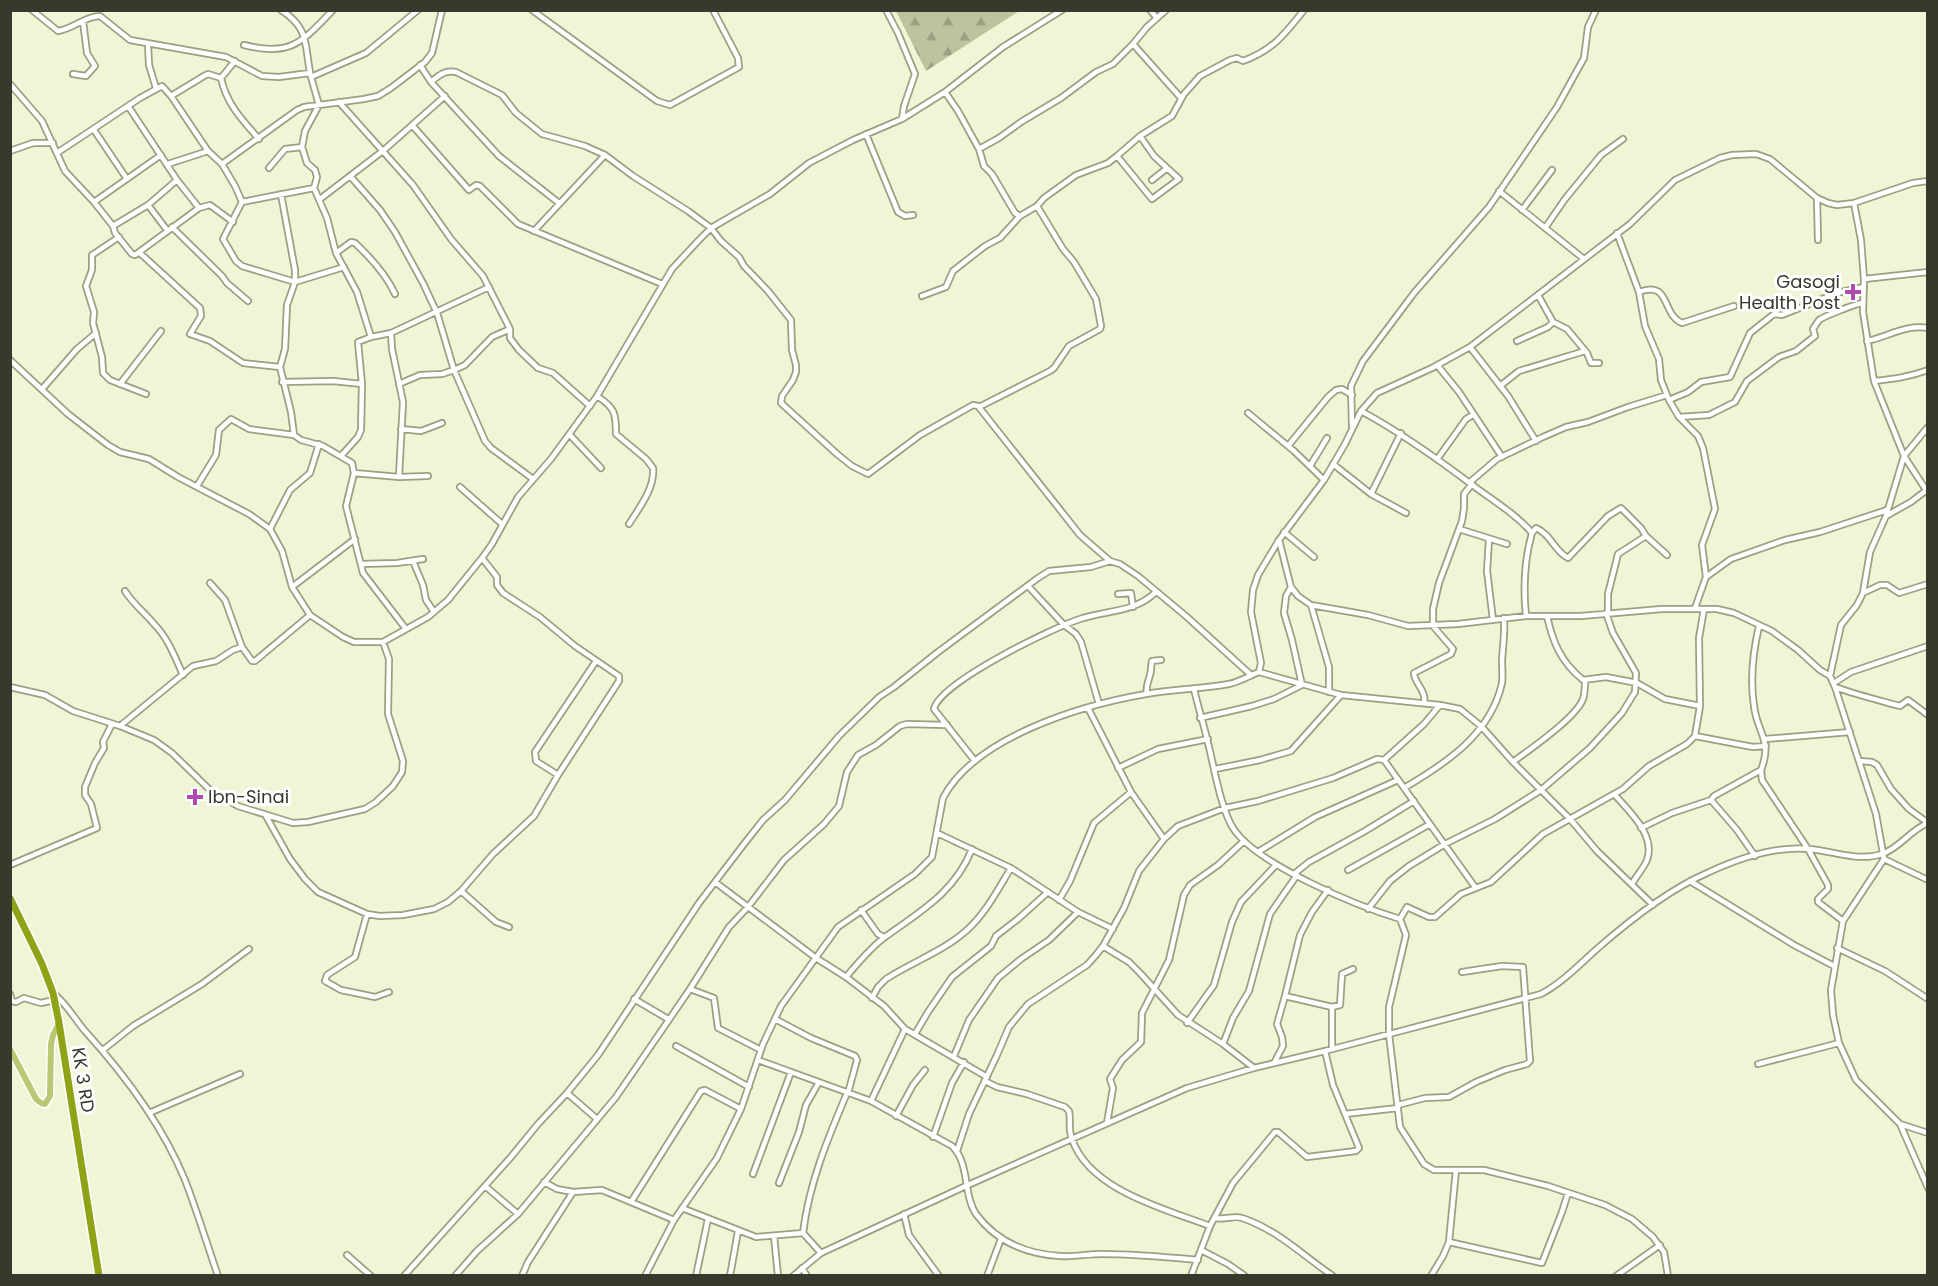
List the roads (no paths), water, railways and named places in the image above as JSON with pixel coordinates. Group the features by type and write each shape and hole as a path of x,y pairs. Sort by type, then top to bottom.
{"highway":[{"name":"KK 3 RD","path":"10,898 42,964 53,996 99,1275"}],"main road":[{"path":"10,1049 36,1099 45,1104 50,1096 53,1035 59,1023"}],"street":[{"path":"32,10 58,31 100,16 125,38 217,55 235,61 262,76 279,77 310,75 366,53 418,10"},
{"path":"281,10 298,24 305,38 310,75 320,105 305,131 302,147 307,163 315,170 317,177 314,188 320,200 336,253 357,292 371,337"},
{"path":"244,45 273,51 286,47 305,38 333,10"},
{"path":"222,164 297,110 378,96 391,88 432,53 442,10"},
{"path":"532,10 657,101 670,105 739,67 738,58 713,10"},
{"path":"885,10 898,33 915,74 902,119"},
{"path":"10,360 43,388 68,414 108,446 120,452 149,459 177,477 249,514 270,529 282,551 292,587 310,615 354,642 383,642 434,612 448,600 482,558 518,497 570,435 597,396 624,354 662,285 684,254 711,228 770,194 810,163 866,134 902,119 945,93 1003,47 1062,10"},
{"path":"1150,10 1156,18"},
{"path":"979,149 1061,98 1096,72 1110,66 1166,10"},
{"path":"922,296 946,287 953,271 985,246 1000,238 1020,216 1037,206 1044,198 1076,175 1108,163 1140,136 1172,116 1181,98 1200,76 1234,59 1238,58 1243,61 1270,49 1304,10"},
{"path":"1352,426 1351,386 1354,378 1374,345 1414,293 1465,237 1557,107 1584,58 1588,27 1594,12"},
{"path":"73,74 86,76 95,66 87,53 83,21"},
{"path":"148,44 148,65 156,88"},
{"path":"1132,44 1181,98"},
{"path":"221,78 235,61"},
{"path":"420,65 431,82 499,156 559,203"},
{"path":"431,82 444,72 456,72 502,95 516,113 542,134 585,146 605,155 711,228 721,241 739,257 744,266 791,320 792,350 796,372 793,381 782,396 781,403 852,466 868,474 920,435 973,405 982,408 1080,535 1110,561 1120,564 1138,576 1251,675"},
{"path":"171,96 208,74 221,78"},
{"path":"221,78 224,91 234,109 259,139"},
{"path":"10,84 42,121 65,171 114,226 132,254 140,253 199,208 210,205 233,222"},
{"path":"57,153 162,86 208,151 222,164 242,202 223,239 238,263 295,282 344,267"},
{"path":"945,93 979,149 984,166 992,174 1015,213 1020,216"},
{"path":"320,200 384,150 445,96"},
{"path":"339,102 413,185 451,239 483,276 510,329 510,338 519,350 538,368 553,373 590,406"},
{"path":"128,106 177,180 199,208"},
{"path":"412,125 469,190 476,185 480,186 511,219 662,285"},
{"path":"94,130 127,179"},
{"path":"866,134 898,212 905,216 913,215"},
{"path":"1117,156 1152,199 1179,179 1166,169 1140,136"},
{"path":"1545,228 1601,155 1623,139"},
{"path":"10,151 33,142 53,143"},
{"path":"269,168 285,149 302,147"},
{"path":"168,164 208,151"},
{"path":"1259,672 1260,651 1251,602 1258,575 1284,532 1324,480 1346,444 1352,426 1361,411 1377,393 1470,347 1643,213 1682,176 1732,155 1756,154 1770,159 1817,198 1828,204 1854,202 1912,183 1928,181"},
{"path":"534,231 605,155"},
{"path":"94,202 161,156"},
{"path":"1152,180 1166,169"},
{"path":"1522,210 1552,170"},
{"path":"351,177 380,210 395,232 437,313 454,370 485,441 533,479"},
{"path":"114,226 148,205 177,180"},
{"path":"242,202 314,188"},
{"path":"1499,191 1584,259"},
{"path":"281,194 295,263 295,282 287,305 285,349 280,367 294,435"},
{"path":"1817,198 1818,240"},
{"path":"1854,202 1859,225 1867,341 1874,381 1904,456 1927,490 1886,516"},
{"path":"148,205 170,229 248,301"},
{"path":"981,405 1050,371 1070,346 1096,332 1101,326 1091,291 1037,206"},
{"path":"1617,233 1639,292 1645,326 1659,359 1661,380 1679,417 1701,441 1711,483 1715,509 1702,545 1706,577 1695,608"},
{"path":"119,237 91,256 92,270 86,286 94,312 93,323 102,357 103,373 110,380 146,394"},
{"path":"336,253 351,242 356,243 383,272 395,294"},
{"path":"140,253 200,308 201,316 190,334 210,341 243,363 280,367"},
{"path":"1864,279 1928,272"},
{"path":"342,456 361,430 362,384 357,345 362,339 391,333 489,287"},
{"path":"1424,703 1424,694 1414,678 1414,672 1451,654 1453,649 1433,626 1433,609 1439,583 1459,530 1464,508 1464,494 1486,467 1502,457 1566,428 1621,409 1688,392 1701,382 1730,377 1750,333 1773,314 1782,315 1837,293 1864,287"},
{"path":"1639,292 1651,288 1656,289 1674,318 1682,323 1734,306"},
{"path":"1538,295 1553,322 1563,325 1585,351 1591,363 1599,363"},
{"path":"1679,417 1709,415 1736,402 1747,381 1779,357 1797,351 1815,336 1813,329 1819,321 1851,305 1863,303"},
{"path":"1517,341 1548,327 1553,322"},
{"path":"1867,341 1893,331 1927,328"},
{"path":"399,384 420,375 442,374 454,370 470,360 492,337 510,329"},
{"path":"120,384 161,331"},
{"path":"43,388 76,349 96,333"},
{"path":"391,333 403,402 399,477"},
{"path":"1470,347 1500,386 1536,441"},
{"path":"1500,386 1520,371 1585,351"},
{"path":"1437,365 1460,392 1502,457"},
{"path":"1874,381 1904,378 1928,370"},
{"path":"282,382 333,381 362,384"},
{"path":"1288,446 1336,390 1342,389 1352,395"},
{"path":"597,396 612,407 616,421 616,434 646,459 653,468 648,491 629,524"},
{"path":"1361,411 1401,433 1438,458 1510,513 1532,534"},
{"path":"1248,413 1324,480"},
{"path":"1438,458 1466,418 1473,415"},
{"path":"197,486 216,455 219,430 231,419 249,429 294,435 342,456 352,463 354,473 346,506 361,564 367,580 406,629"},
{"path":"401,429 421,431 442,423"},
{"path":"1830,676 1841,625 1857,605 1863,593 1870,552 1886,516 1904,456 1928,427"},
{"path":"1371,494 1401,433"},
{"path":"570,435 601,468"},
{"path":"1310,466 1327,438"},
{"path":"270,529 290,490 310,473 319,444"},
{"path":"1333,464 1371,494 1406,513"},
{"path":"354,473 399,477 428,476"},
{"path":"460,487 502,524"},
{"path":"1526,616 1523,592 1526,554 1536,528 1543,531 1568,558 1608,516 1621,508 1667,555"},
{"path":"1706,577 1742,554 1887,510"},
{"path":"1459,530 1507,544"},
{"path":"1284,532 1314,557"},
{"path":"1368,909 1390,881 1401,872 1445,844 1495,819 1541,790 1581,756 1622,713 1630,702 1637,683 1636,673 1613,633 1607,612 1608,594 1618,554 1646,536"},
{"path":"1489,538 1487,571 1493,620"},
{"path":"292,587 355,539"},
{"path":"1279,540 1292,587 1298,596 1311,605 1368,615 1408,626 1433,626 1526,616 1581,616 1607,612 1695,608 1717,609 1734,613 1772,631 1830,676 1835,685 1876,814 1883,856"},
{"path":"266,816 290,859 312,887 340,903 367,914 403,915 434,909 448,902 461,891 493,854 534,816 620,679 619,676 567,641 540,617 499,589 497,577 482,558"},
{"path":"361,564 423,559"},
{"path":"413,561 423,585 426,600 434,612"},
{"path":"404,1275 567,1094 598,1055 634,999 716,882 763,820 785,800 859,716 879,697 1049,571 1092,567 1110,561"},
{"path":"210,583 225,600 242,647 252,661 255,661 310,615"},
{"path":"1863,593 1880,585 1887,585 1899,593 1928,584"},
{"path":"1028,586 1047,604 1064,626 1076,634 1081,642 1099,704"},
{"path":"1292,587 1286,596 1284,613 1302,684"},
{"path":"125,591 136,607 155,624 168,641 183,675"},
{"path":"975,760 934,710 939,698 969,675 1024,645 1079,619 1133,607 1156,592"},
{"path":"1118,594 1131,593 1133,607"},
{"path":"1311,605 1329,667 1329,692"},
{"path":"1400,919 1407,907 1429,917 1435,917 1454,898 1491,882 1542,834 1623,789 1649,766 1687,744 1695,736 1700,706 1700,638 1704,609"},
{"path":"1547,616 1553,643 1578,676 1585,680 1606,677 1637,683 1665,699 1700,706"},
{"path":"1404,788 1456,753 1480,730 1502,682 1504,618"},
{"path":"1759,626 1754,649 1754,706 1766,746 1761,770 1762,780 1808,849 1828,885 1828,889 1818,899 1818,902 1843,921"},
{"path":"10,687 45,695 73,711 144,735 163,746 211,791 238,806 294,823 331,818 365,809 376,802 399,778 403,761 388,714 389,659 383,642"},
{"path":"1835,685 1851,672 1928,646"},
{"path":"120,726 193,666 216,661 242,647"},
{"path":"1147,694 1150,663 1161,660"},
{"path":"558,775 536,761 535,752 596,661"},
{"path":"645,1275 674,1220 717,1158 741,1109 761,1050 781,1006 838,927 922,869 932,857 940,807 948,789 975,760 1047,721 1099,704 1147,694 1230,684 1259,672 1341,695 1460,709 1481,726 1569,819 1584,838 1653,905"},
{"path":"1514,762 1578,707 1584,696 1585,680"},
{"path":"1200,718 1274,699 1302,684"},
{"path":"1835,685 1859,696 1897,705 1903,705 1908,700 1928,715"},
{"path":"1194,689 1225,808 1233,829 1244,841 1276,865 1368,909 1400,919"},
{"path":"1215,769 1291,752 1341,695"},
{"path":"1384,760 1424,724 1440,705"},
{"path":"1088,708 1131,792 1164,840"},
{"path":"10,865 97,828 85,788 94,763 104,748 103,742 112,724"},
{"path":"455,1275 471,1257 518,1214 616,1097 654,1044 723,937 784,860 824,824 840,806 847,772 858,755 876,745 900,726 907,724 947,725"},
{"path":"1765,739 1850,732"},
{"path":"1695,736 1753,747 1766,746"},
{"path":"1118,768 1153,751 1208,739"},
{"path":"1753,747 1766,754"},
{"path":"1198,1260 1101,1254 1059,1256 1025,1250 994,1235 976,1214 969,1200 968,1185 957,1151 969,1114 1009,1027 1021,1012 1049,989 1088,965 1113,929 1139,871 1164,840 1181,824 1225,808 1258,801 1333,778 1377,759 1384,760 1475,887"},
{"path":"1860,761 1877,765 1891,789 1909,809 1928,823 1914,830 1883,856 1843,921 1831,990 1834,1027 1856,1080 1900,1124 1928,1188"},
{"path":"1641,828 1672,813 1711,800 1714,796 1761,770"},
{"path":"1258,852 1315,817 1398,780"},
{"path":"1059,900 1070,881 1094,824 1131,792"},
{"path":"1614,794 1641,828 1648,843 1647,861 1632,884"},
{"path":"1711,800 1737,830 1755,856"},
{"path":"1223,1044 1233,1018 1248,991 1270,914 1296,874 1309,862 1414,801"},
{"path":"1348,870 1430,824"},
{"path":"937,833 1011,868 1078,912 1113,929"},
{"path":"1107,1123 1113,1088 1110,1079 1122,1060 1140,1042 1142,1012 1169,960 1179,909 1186,890 1244,841"},
{"path":"846,977 868,952 918,914 950,885 965,866 972,849"},
{"path":"792,1275 821,1253 1187,1088 1254,1068 1548,991 1653,905 1690,881 1714,870 1755,856 1778,851 1808,849 1851,857 1883,856 1928,880"},
{"path":"1187,1023 1214,985 1232,922 1241,902 1276,865"},
{"path":"872,998 886,979 952,941 968,929 993,899 1011,868"},
{"path":"1690,881 1794,945 1834,966"},
{"path":"716,882 816,958 846,977 890,1012 905,1029 964,1062 997,1087 1028,1094 1065,1107 1070,1111 1072,1140 1092,1171 1148,1203 1210,1226"},
{"path":"1274,1063 1283,1046 1277,1024 1300,936 1312,912 1328,890"},
{"path":"461,891 496,922 509,927"},
{"path":"915,1034 952,977 991,946 996,936 1048,892"},
{"path":"861,910 878,934 884,938"},
{"path":"954,1056 969,1020 998,978 1049,940 1078,912"},
{"path":"367,914 355,957 327,975 325,981 341,990 375,997 389,992"},
{"path":"1400,919 1406,935 1389,1006 1389,1034 1403,1134 1424,1164 1434,1170 1484,1170 1605,1204 1622,1212 1643,1227 1660,1245 1664,1252 1668,1275"},
{"path":"1103,946 1129,962 1187,1023 1223,1044 1254,1068"},
{"path":"1837,948 1885,971 1928,999"},
{"path":"103,1050 133,1026 202,984 249,949"},
{"path":"1345,1114 1398,1107 1425,1098 1449,1097 1497,1073 1527,1064 1531,1055 1524,999 1523,967 1502,966 1462,972"},
{"path":"1285,996 1332,1007 1340,1005 1342,974 1353,969"},
{"path":"690,989 714,998 718,1028 761,1050"},
{"path":"10,994 12,1001 16,1002 24,998 41,1003 53,996 60,998 76,1021 134,1089 184,1178 218,1275"},
{"path":"634,999 668,1019"},
{"path":"1332,1007 1332,1049"},
{"path":"775,1019 855,1056 857,1060 848,1093 813,1179 806,1206 803,1233 821,1253"},
{"path":"871,1101 905,1029"},
{"path":"1758,1064 1839,1043"},
{"path":"676,1046 749,1087"},
{"path":"1191,1275 1210,1226 1233,1183 1275,1132 1278,1132 1307,1157 1358,1150 1359,1147 1333,1085 1325,1051"},
{"path":"758,1060 871,1101 957,1151"},
{"path":"933,1137 952,1083 964,1062"},
{"path":"896,1116 913,1085 925,1070"},
{"path":"753,1174 791,1072"},
{"path":"149,1113 240,1074"},
{"path":"780,1183 799,1132 806,1105 819,1082"},
{"path":"631,1202 701,1091 705,1090 741,1109"},
{"path":"567,1094 597,1119"},
{"path":"1900,1124 1928,1133"},
{"path":"1431,1275 1449,1242 1456,1170"},
{"path":"544,1182 551,1188 573,1192 602,1190 674,1220"},
{"path":"485,1186 518,1214"},
{"path":"522,1275 573,1192"},
{"path":"1449,1242 1542,1263 1568,1193"},
{"path":"682,1208 761,1238 803,1233"},
{"path":"904,1214 909,1235 939,1275"},
{"path":"1215,1218 1224,1220 1240,1217 1266,1228 1294,1245 1333,1275"},
{"path":"696,1275 708,1219"},
{"path":"730,1275 738,1231"},
{"path":"774,1236 778,1275"},
{"path":"987,1275 1001,1239"},
{"path":"1616,1275 1660,1245"},
{"path":"1201,1251 1245,1275"},
{"path":"347,1256 370,1275"},
{"path":"802,1268 807,1275"}],"place":[{"name":"Gasogi Health Post","path":"1853,292"},
{"name":"Ibn-Sinai","path":"195,797"}]}
